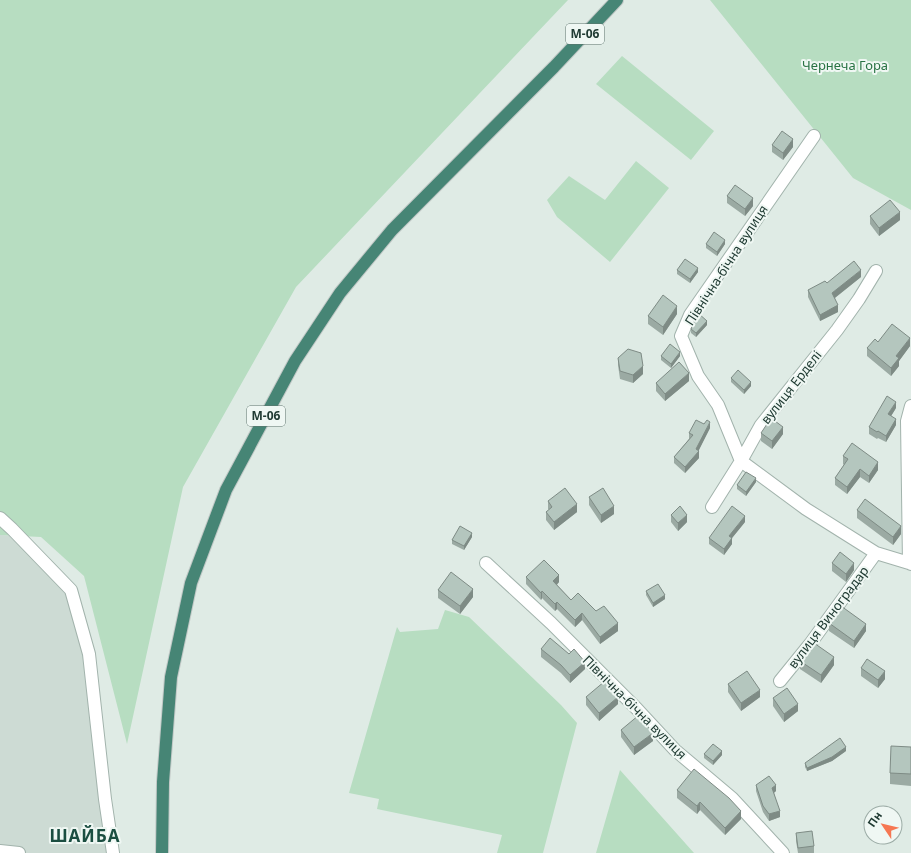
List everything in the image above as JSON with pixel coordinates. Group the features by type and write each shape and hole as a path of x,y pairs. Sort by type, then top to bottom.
{"highway":[{"name":"М-06","path":"162,853 163,782 171,677 191,583 226,490 295,361 340,293 392,230 554,67 617,0"}],"street":[{"name":"Північна-бічна вулиця","path":"741,461 718,405 698,376 681,336 690,315 814,136"},
{"name":"вулиця Ерделі","path":"712,507 741,461 760,425 837,330 860,299 876,271"},
{"path":"741,461 806,509 876,553 910,564 907,421 911,406"},
{"path":"0,518 71,590 89,654 105,799 114,853"},
{"name":"вулиця Виноградар","path":"780,681 810,644 876,553"},
{"name":"Північна-бічна вулиця","path":"486,563 551,623 637,709 675,750 732,798 783,853"},
{"path":"0,851 19,853"}],"shaded area":[{"path":"0,535 19,536 71,590 89,654 113,853 19,853 0,851"}],"green space":[{"path":"0,0 568,0 296,287 183,487 127,744 84,576 41,537 0,535"},
{"name":"Чернеча Гора","path":"710,0 911,0 911,210 853,178"},
{"path":"622,56 714,131 691,160 596,84"},
{"path":"636,161 669,188 610,262 557,217 547,200 569,176 605,200"},
{"path":"445,610 469,617 561,705 577,723 543,853 497,853 502,835 377,809 379,799 349,793 397,627 400,632 438,629"},
{"path":"620,770 694,853 596,853"}],"building":[{"path":"782,131 793,139 783,153 772,145"},
{"path":"735,185 753,198 745,209 727,196"},
{"path":"890,200 900,212 879,228 870,216"},
{"path":"714,232 725,240 717,252 706,244"},
{"path":"685,259 698,268 690,279 677,270"},
{"path":"854,261 861,270 832,293 838,305 820,315 808,290 825,281 827,283"},
{"path":"663,295 677,306 663,327 648,316"},
{"path":"698,313 707,321 696,333 691,329"},
{"path":"892,324 910,338 896,356 899,358 891,368 867,348 875,339 878,342"},
{"path":"670,344 680,352 671,364 661,356"},
{"path":"628,349 641,353 643,366 633,375 620,371 618,358"},
{"path":"679,362 689,373 665,394 656,383"},
{"path":"738,370 751,382 744,390 731,378"},
{"path":"887,396 896,402 888,414 896,419 886,436 869,427"},
{"path":"771,418 783,427 772,441 761,433"},
{"path":"696,420 704,424 707,420 710,422 696,449 699,451 685,467 674,457 693,435 689,433"},
{"path":"852,443 878,462 869,476 860,469 847,487 835,478 848,459 843,456"},
{"path":"746,472 756,478 746,492 737,485"},
{"path":"565,488 577,504 554,522 546,512 552,507 548,501"},
{"path":"603,488 614,506 601,515 589,497"},
{"path":"865,499 901,526 893,537 857,510"},
{"path":"680,506 687,515 678,523 671,515"},
{"path":"732,506 745,516 729,536 732,538 724,549 709,538"},
{"path":"460,526 472,533 464,546 452,540"},
{"path":"840,552 854,563 846,574 832,563"},
{"path":"544,560 559,575 553,581 571,600 578,593 596,611 604,606 618,623 600,637 582,613 575,620 557,602 555,604 542,591 541,593 526,577"},
{"path":"451,572 473,589 460,606 438,590"},
{"path":"658,584 665,595 653,603 646,591"},
{"path":"841,606 866,624 854,641 829,623"},
{"path":"550,638 569,654 574,649 585,662 570,675 561,665 541,649"},
{"path":"814,643 834,657 821,675 800,661"},
{"path":"867,659 885,671 878,680 861,668"},
{"path":"747,671 760,690 741,703 728,684"},
{"path":"605,681 618,697 599,713 586,697"},
{"path":"787,688 798,704 784,714 773,698"},
{"path":"639,715 653,733 634,747 621,730"},
{"path":"840,738 846,747 832,757 807,768 805,763"},
{"path":"713,744 722,751 713,761 704,754"},
{"path":"891,746 911,747 911,774 890,773"},
{"path":"694,769 729,798 741,811 725,828 700,802 697,806 677,790"},
{"path":"769,776 776,785 772,788 780,811 769,814 763,806 756,785"},
{"path":"812,831 814,846 798,848 796,833"}],"district":[{"name":"ШАЙБА","path":"85,836"}]}
